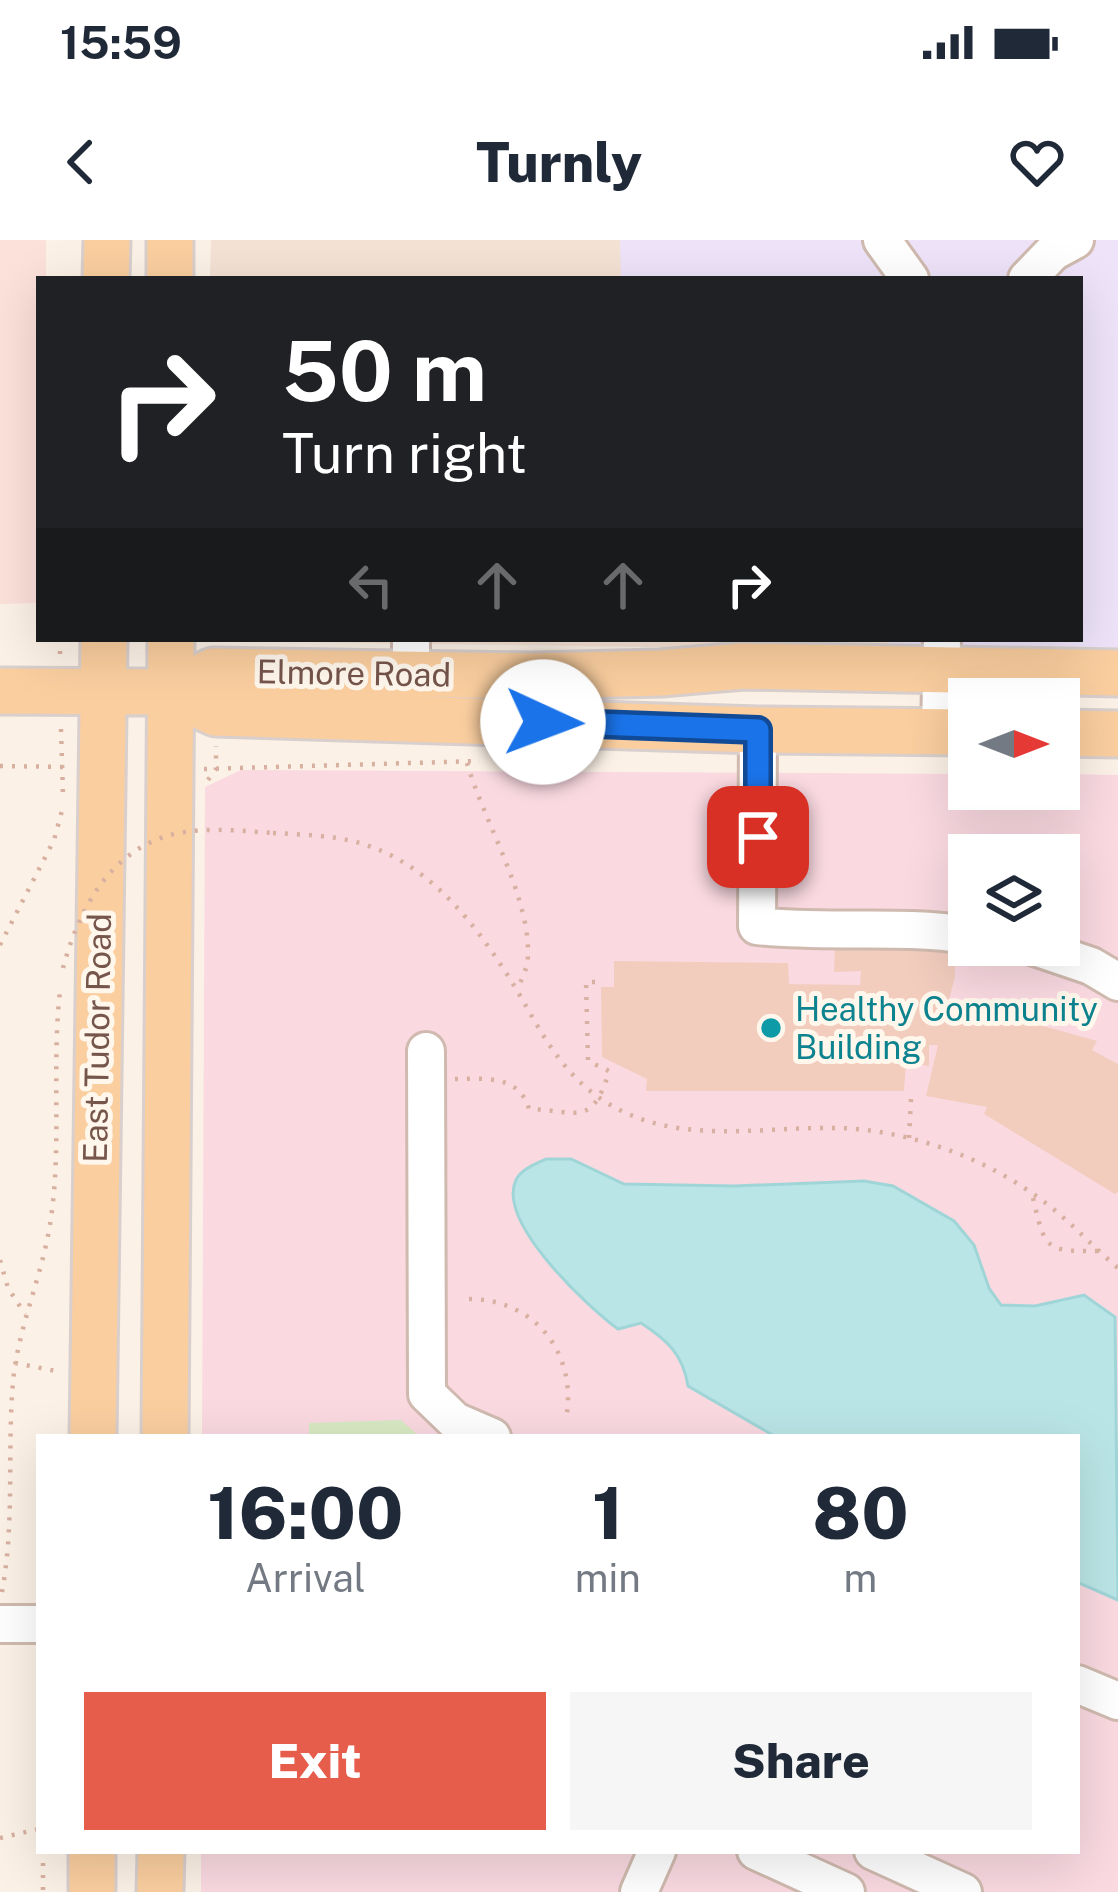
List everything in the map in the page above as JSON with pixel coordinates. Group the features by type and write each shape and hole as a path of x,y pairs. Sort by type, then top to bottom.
{"main road":[{"path":"106,276 107,240"},
{"path":"170,240 170,276"},
{"name":"East Tudor Road","path":"93,1434 104,642"},
{"name":"East Tudor Road","path":"165,1434 171,642"},
{"name":"Elmore Road","path":"171,692 213,671 411,656 661,674 942,653 1118,673"},
{"name":"Elmore Road","path":"0,691 171,692 216,713 948,732"},
{"path":"1080,733 1118,734"},
{"path":"92,1854 92,1892"},
{"path":"160,1892 161,1854"}],"street":[{"path":"882,240 908,276"},
{"path":"1030,276 1053,252 1075,240"},
{"path":"942,653 948,692"},
{"path":"758,730 758,926 948,933"},
{"path":"1080,962 1118,982"},
{"path":"426,1065 428,1394 454,1421 485,1434"},
{"path":"0,1624 36,1624"},
{"path":"1080,1685 1118,1701"},
{"path":"639,1892 656,1854"},
{"path":"763,1854 846,1892"},
{"path":"880,1854 963,1892"}],"path":[{"path":"467,761 512,881 527,936 527,968 517,990"},
{"path":"0,766 62,767 63,788 54,840 0,945"},
{"path":"63,968 74,926 90,895 110,872 151,842 205,830 339,838 369,846 448,894 566,1069 601,1099 652,1124 694,1132 842,1128 909,1138 974,1161 1032,1194 1118,1268"},
{"path":"601,982 586,982 589,1061 609,1071"},
{"path":"0,1602 11,1520 15,1363 49,1230 60,987"},
{"path":"426,1065 496,1079 520,1090 529,1108 567,1115 589,1110 601,1099 609,1071 607,1060"},
{"path":"909,1138 911,1099"},
{"path":"1032,1194 1043,1241 1052,1249 1098,1251"},
{"path":"0,1260 8,1288 26,1315"},
{"path":"469,1299 509,1304 533,1321 556,1347 566,1366 571,1393 566,1419"},
{"path":"15,1363 65,1373"},
{"path":"0,1838 36,1829"},
{"path":"43,1854 43,1892"}],"shaded area":[{"path":"0,240 46,240 46,276 36,276 36,603 0,604"},
{"path":"211,240 1118,240 1118,654 307,642 1083,642 1083,276 210,276"},
{"path":"620,240 1118,240 1118,654 889,650 889,642 1083,642 1083,276 621,276"},
{"path":"241,770 948,774 948,810 1080,810 1080,774 1118,775 1118,1892 201,1892 201,1854 1080,1854 1080,1434 202,1434 205,787"}],"green space":[{"path":"401,1420 417,1434 309,1434 309,1423"}],"water":[{"path":"546,1159 571,1159 624,1184 864,1181 893,1186 954,1221 974,1245 989,1288 1001,1305 1035,1306 1084,1295 1115,1317 1118,1600 1080,1583 1080,1434 771,1434 688,1386 678,1356 666,1342 641,1323 618,1329 548,1262 519,1218 513,1198 518,1176"}],"building":[{"name":"Healthy Community Building","path":"835,943 948,943 948,966 955,966 955,977 946,1010 1008,1016 1097,1041 1092,1050 1118,1064 1118,1192 984,1114 987,1107 926,1096 938,1045 929,1045 929,1066 906,1062 904,1091 646,1091 647,1079 602,1057 601,987 614,987 614,961 788,963 789,984 860,985 861,971 834,972"}],"place":[{"name":"Healthy Community Building","path":"771,1028"}],"route":[{"path":"543,722 758,730 758,837"}]}
